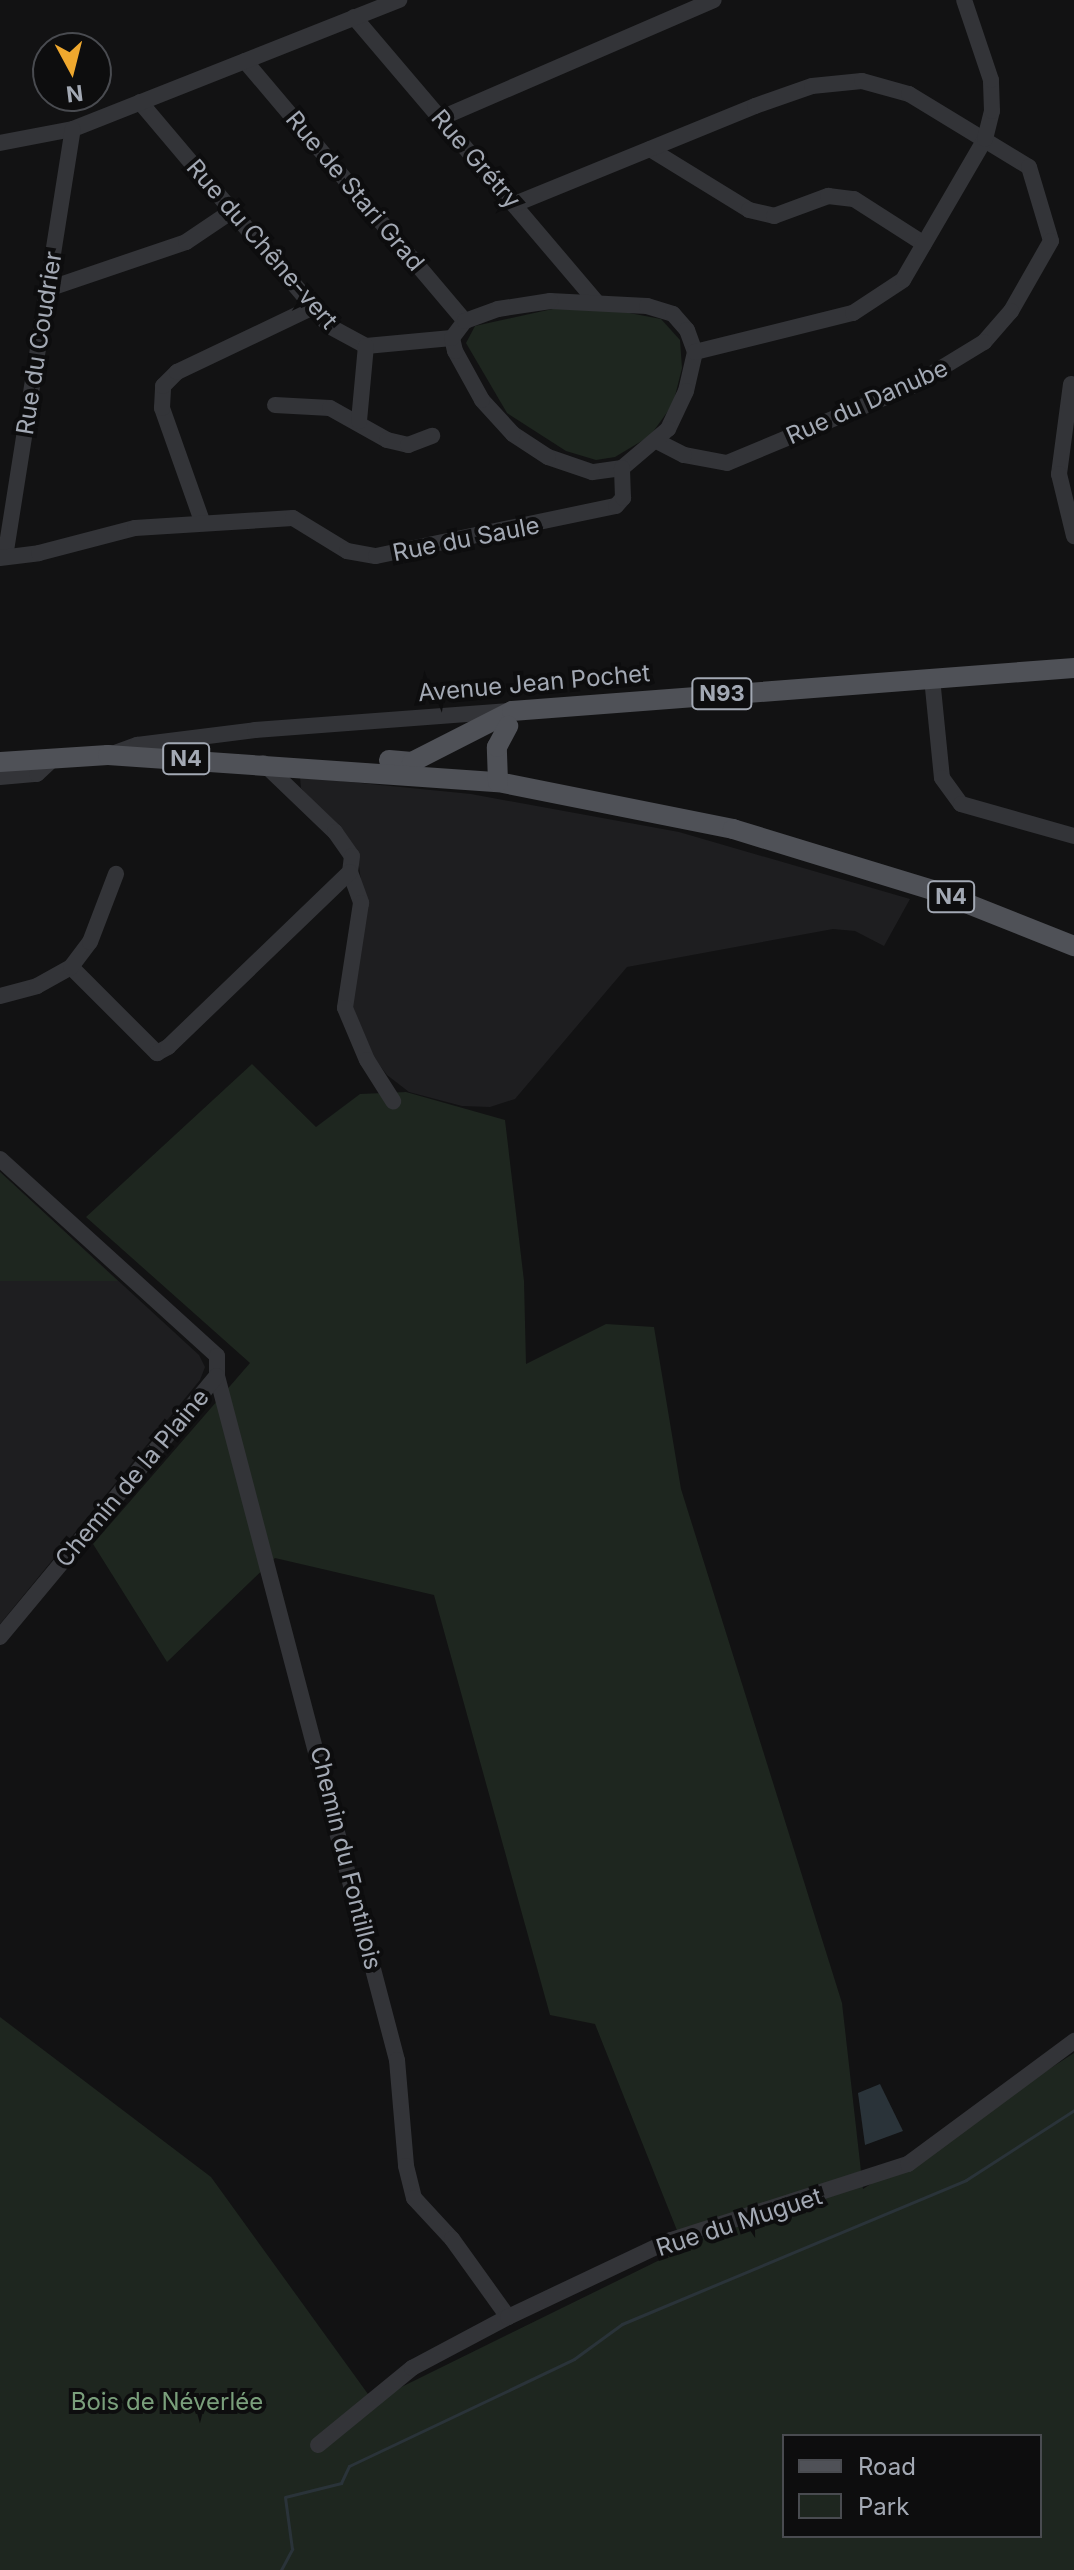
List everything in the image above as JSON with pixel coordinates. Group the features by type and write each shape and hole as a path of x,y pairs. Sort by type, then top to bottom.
{"main road":[{"name":"Avenue Jean Pochet","path":"510,718 932,678 1074,668"},
{"name":"N93","path":"351,768 367,760 412,762 510,718 537,722 932,678"},
{"path":"408,773 510,718"},
{"path":"498,782 497,747 510,718"},
{"name":"Avenue Jean Pochet","path":"0,762 108,755"},
{"name":"N4","path":"108,755 351,768 498,782 733,829 933,890 1074,946"}],"street":[{"path":"0,143 73,129 399,0"},
{"path":"441,118 714,0"},
{"path":"695,352 853,313 903,280 985,139 991,80 964,0"},
{"name":"Rue Grétry","path":"354,17 597,303"},
{"name":"Rue de Stari Grad","path":"245,61 465,321"},
{"name":"Rue du Danube","path":"515,204 812,86 862,81 909,94 1029,167 1051,241 1011,311 984,342 912,386 727,463 684,455 657,441"},
{"name":"Rue du Chêne-vert","path":"140,102 329,326 366,346"},
{"name":"Rue du Coudrier","path":"3,558 73,129"},
{"path":"650,149 749,210 774,216 828,196 854,199 924,244"},
{"path":"48,289 186,242 232,211"},
{"path":"359,421 366,346 452,338 465,321 525,303 597,303 673,314 687,330 695,352 686,391 657,441 622,468 592,472 548,457 513,434 482,400 452,338"},
{"path":"202,521 162,408 163,386 177,372 313,307"},
{"path":"1071,384 1059,474 1074,536"},
{"path":"275,405 309,403 359,421 387,440 408,445 432,436"},
{"name":"Rue du Saule","path":"3,558 135,528 202,521 293,518 347,551 376,556 452,545 616,506 623,498 622,468"},
{"path":"932,678 942,778 961,804 1074,836"},
{"name":"Avenue Jean Pochet","path":"108,755 137,745 255,730 510,718"},
{"path":"0,777 37,774 53,759"},
{"path":"263,763 335,832 352,856 350,872 361,903 345,1008 367,1060 393,1101"},
{"path":"71,967 157,1053 350,872"},
{"path":"0,996 37,986 71,967 90,942 116,874"},
{"name":"Chemin de la Plaine","path":"0,1159 217,1356 217,1376 0,1637"},
{"name":"Chemin du Fontillois","path":"217,1376 397,2060 406,2166 414,2198 452,2239 508,2317"},
{"name":"Rue du Muguet","path":"318,2445 412,2368 508,2317 671,2240 908,2164 1074,2041"}],"shaded area":[{"path":"300,777 471,794 679,832 910,899 884,946 855,931 833,929 627,967 515,1099 490,1107 462,1106 409,1092 387,1075 365,1046 352,1009 365,910 358,859 301,788"},
{"path":"0,1172 199,1355 205,1367 200,1380 0,1624"},
{"path":"880,2084 903,2131 865,2145 858,2093"}],"green space":[{"path":"557,308 608,309 661,319 680,340 682,368 673,404 650,436 615,457 596,460 566,451 507,413 466,343 475,326"},
{"name":"Bois de Néverlée","path":"252,1064 316,1127 360,1094 406,1092 505,1120 524,1281 526,1364 606,1324 654,1327 681,1489 842,2003 863,2189 1074,2053 1074,2570 0,2570 0,2017 211,2177 373,2401 684,2248 595,2024 550,2015 434,1595 275,1558 167,1662 93,1544 250,1363 86,1217"},
{"path":"0,1172 118,1281 0,1281"}],"waterway":[{"path":"281,2570 292,2549 285,2497 341,2483 349,2466 574,2359 622,2324 966,2180 1074,2110"}]}
